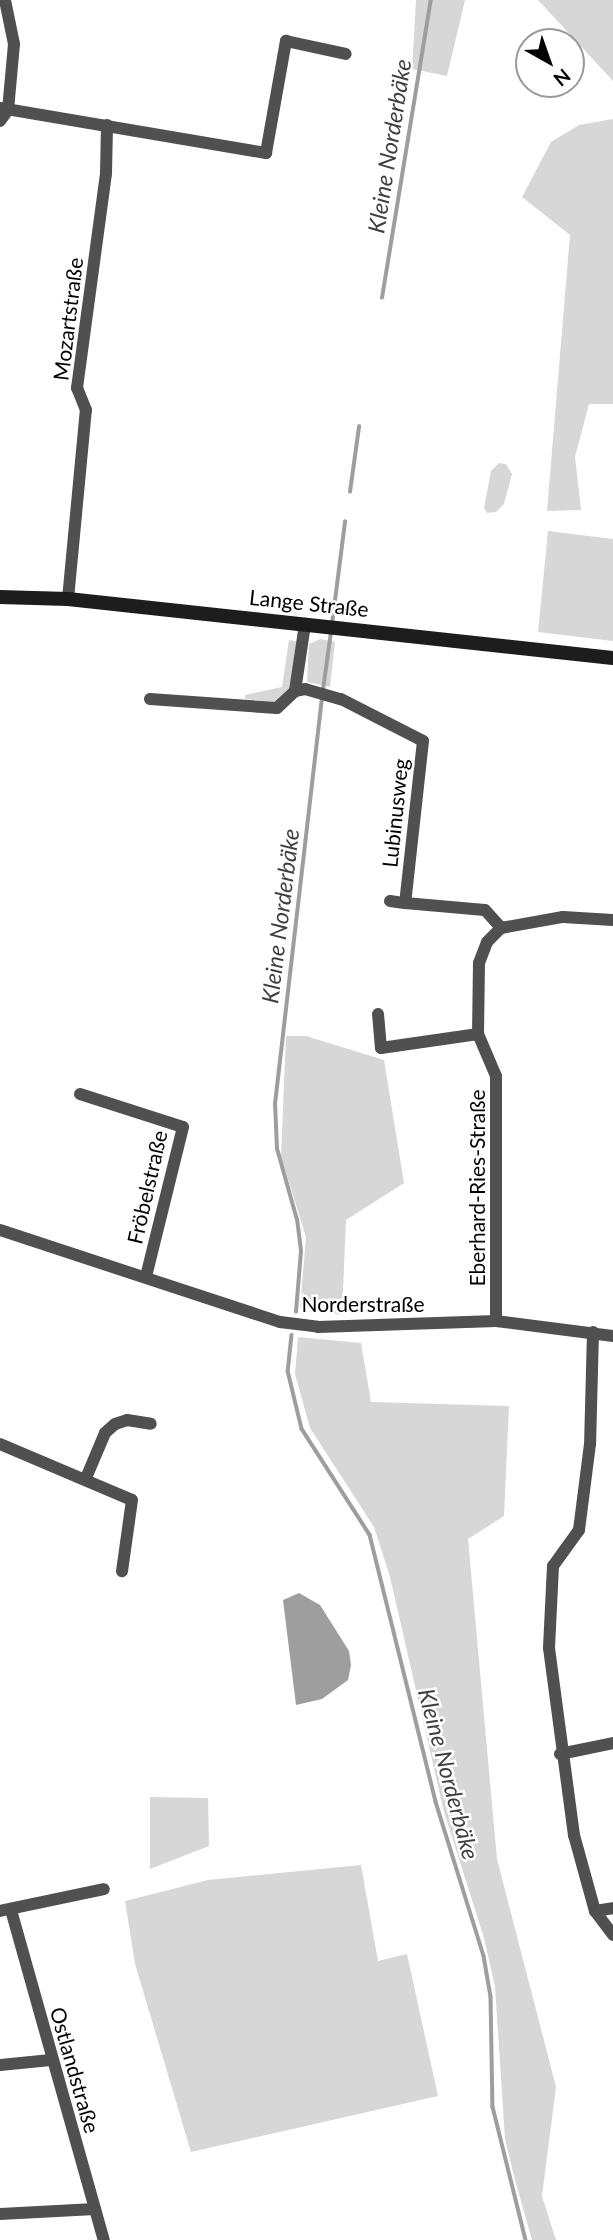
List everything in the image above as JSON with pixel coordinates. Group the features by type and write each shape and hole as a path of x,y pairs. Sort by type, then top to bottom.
{"street":[{"path":"5,0 14,44 3,113 107,125 266,153 286,41 346,54"},
{"name":"Mozartstraße","path":"68,599 86,410 77,388 106,173 107,125"},
{"name":"Lange Straße","path":"0,597 68,599 613,658"},
{"path":"150,699 277,708 295,691 309,624"},
{"name":"Lubinusweg","path":"295,691 312,691 335,698 423,741 405,903"},
{"path":"390,901 485,909 501,928 563,917 613,920"},
{"name":"Eberhard-Ries-Straße","path":"496,1321 496,1076 478,1034 479,963 486,942 501,928"},
{"path":"378,1014 381,1048 478,1034"},
{"name":"Fröbelstraße","path":"80,1094 183,1127 146,1276"},
{"name":"Norderstraße","path":"0,1230 280,1322 308,1325 496,1321 613,1336"},
{"path":"593,1332 590,1444 579,1530 553,1566 549,1648 560,1754 574,1835 595,1911 613,1935"},
{"path":"86,1479 105,1433 115,1424 151,1423"},
{"path":"0,1444 132,1500 122,1571"},
{"path":"560,1754 613,1743"},
{"path":"5,1911 104,1889"},
{"path":"595,1911 613,1908"},
{"name":"Ostlandstraße","path":"5,1911 104,2240"},
{"path":"0,2065 51,2060"},
{"path":"0,2214 95,2209"}],"shaded area":[{"path":"416,0 465,0 447,76 412,69"},
{"path":"538,0 613,0 613,81 585,51 585,28 564,28"},
{"path":"613,119 613,404 589,404 575,457 581,510 547,511 570,235 522,197 551,142 579,125"},
{"path":"499,463 506,464 512,474 504,504 496,512 487,513 484,508 491,471"},
{"path":"548,531 613,539 613,641 538,632"},
{"path":"320,639 335,642 330,687 307,682 309,644"},
{"path":"289,640 299,642 290,689 275,702 245,699 245,695 282,687"},
{"path":"286,1036 306,1036 384,1060 404,1183 346,1220 342,1315 300,1308 306,1237 281,1157"},
{"path":"298,1337 361,1343 371,1402 509,1406 504,1516 468,1539 497,1859 556,2087 542,2196 556,2240 532,2240 505,2139 495,1987 484,1938 444,1812 390,1577 374,1527 310,1428 295,1374"},
{"path":"299,1593 320,1605 349,1651 351,1665 348,1680 322,1699 296,1705 283,1600"},
{"path":"150,1797 208,1798 209,1846 150,1869"},
{"path":"361,1865 378,1961 407,1954 438,2096 191,2152 135,1964 125,1901 208,1880"}],"waterway":[{"name":"Kleine Norderbäke","path":"382,298 431,0"},
{"name":"Kleine Norderbäke","path":"350,492 359,427"},
{"name":"Kleine Norderbäke","path":"332,624 345,522"},
{"name":"Kleine Norderbäke","path":"323,690 331,632"},
{"name":"Kleine Norderbäke","path":"296,1312 301,1251 297,1220 277,1149 275,1104 322,698"},
{"name":"Kleine Norderbäke","path":"292,1335 288,1371 302,1429 370,1535 436,1802 484,1956 491,1997 493,2107 526,2240"}]}
